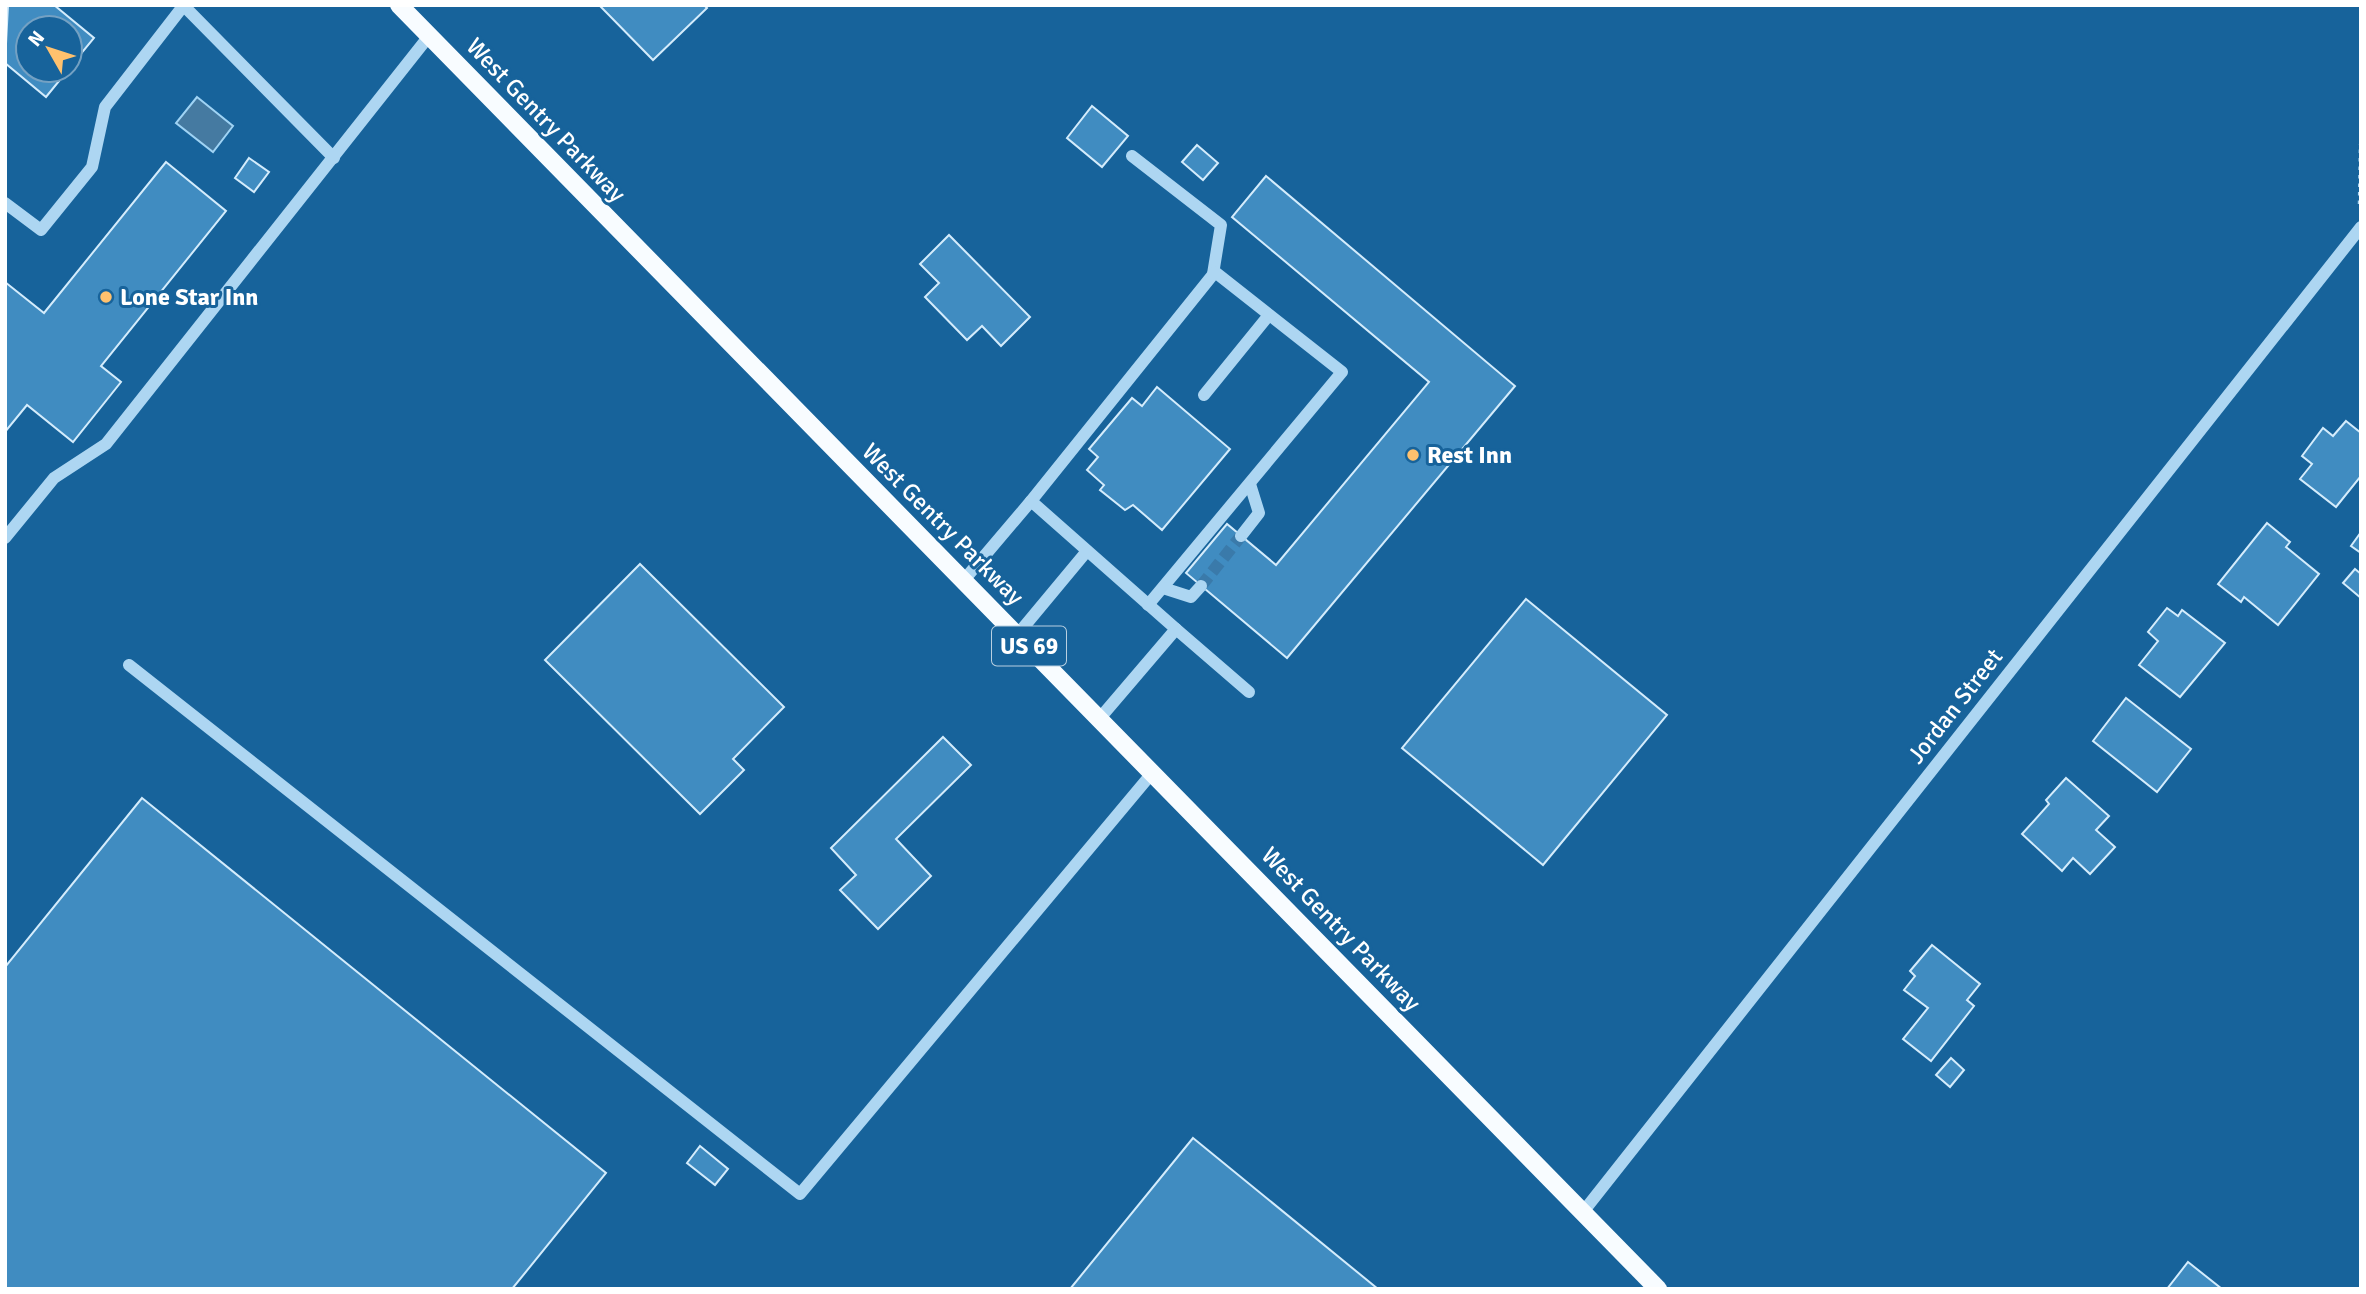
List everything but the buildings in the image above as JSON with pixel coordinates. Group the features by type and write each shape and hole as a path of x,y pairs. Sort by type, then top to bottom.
{"main road":[{"name":"West Gentry Parkway","path":"399,5 1658,1289"}],"street":[{"path":"5,202 41,230 92,167 105,107 184,6 334,158"},
{"path":"5,538 54,478 106,444 429,36"},
{"path":"964,580 1031,501 1213,274 1221,225 1132,156"},
{"name":"Jordan Street","path":"1583,1212 2361,227"},
{"path":"1148,605 1342,372 1214,272 1213,274"},
{"path":"1204,396 1269,315"},
{"path":"1241,536 1259,513 1250,485"},
{"path":"1031,501 1249,692"},
{"path":"1018,634 1087,551"},
{"path":"1163,588 1191,597 1201,586"},
{"path":"1100,718 1176,629"},
{"path":"129,665 800,1194 1153,772"}],"path":[{"path":"2361,144 2358,161 2361,215"}],"water":[{"path":"197,97 233,126 213,152 176,123"}],"tunnel":[{"path":"1201,586 1241,536"}],"place":[{"name":"Lone Star Inn","path":"106,297"},
{"name":"Rest Inn","path":"1413,455"}]}
